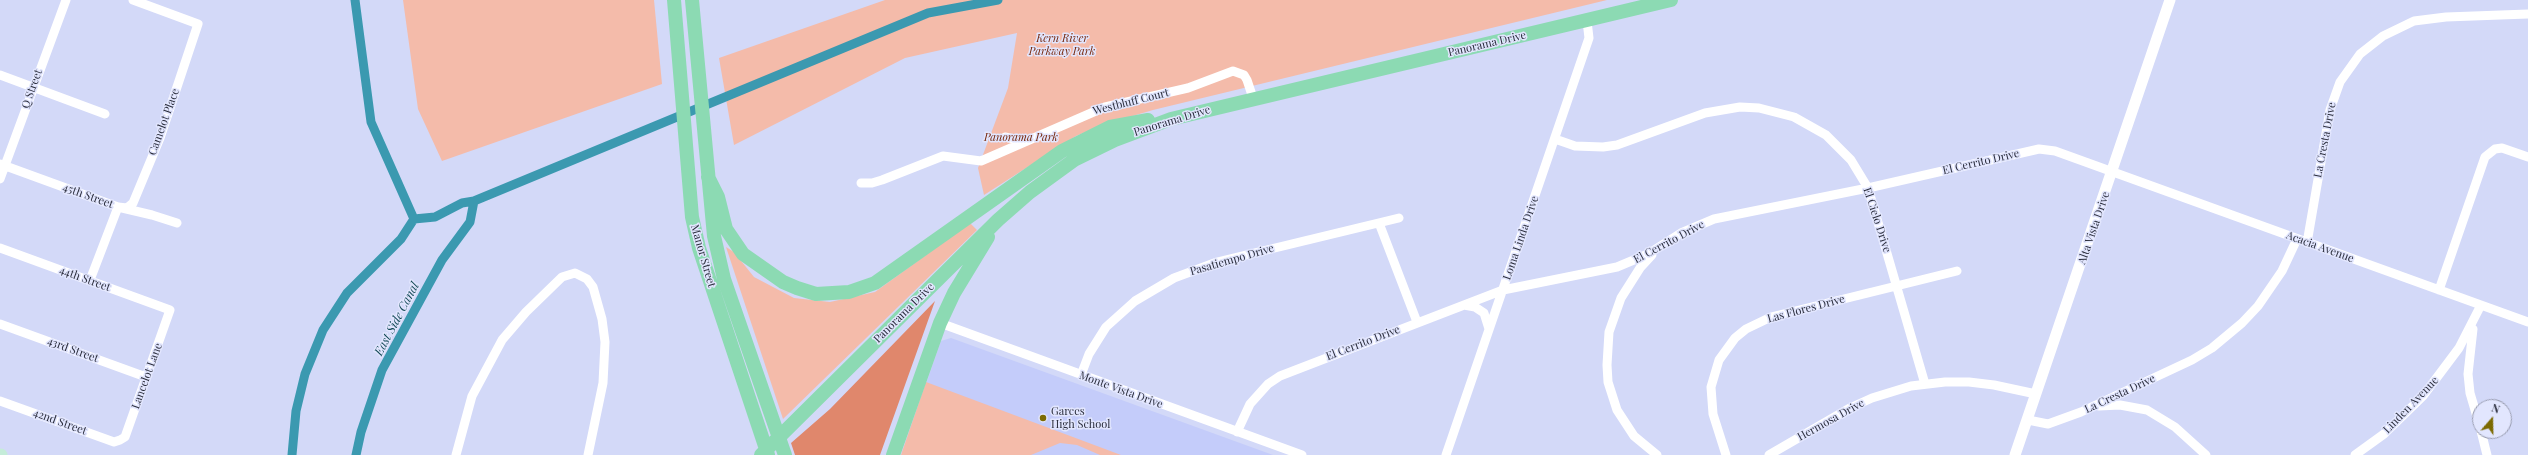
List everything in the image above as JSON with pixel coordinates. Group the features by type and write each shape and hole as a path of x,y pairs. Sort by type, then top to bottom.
{"main road":[{"name":"Manor Street","path":"674,0 680,99 692,216 699,248 768,455"},
{"name":"Manor Street","path":"692,0 714,236 724,278 785,455"},
{"name":"Panorama Drive","path":"761,455 998,220 1030,192 1074,160 1115,140 1165,120 1671,0"},
{"path":"708,177 718,197 726,229 743,254 783,282 797,288 816,294 849,292 875,284 1062,151 1100,131 1249,99"},
{"path":"893,455 940,323 954,293 998,220"}],"street":[{"name":"Q Street","path":"0,179 2,165 66,0"},
{"name":"Camelot Place","path":"118,208 127,208 133,203 160,138 198,24 132,0"},
{"name":"Alta Vista Drive","path":"2015,455 2113,172 2170,0"},
{"name":"La Cresta Drive","path":"2307,243 2330,110 2340,82 2360,54 2383,36 2414,21 2446,16 2528,14"},
{"name":"Loma Linda Drive","path":"1446,455 1589,38 1587,21"},
{"name":"Westbluff Court","path":"861,182 878,182 943,156 981,160 1106,107 1188,88 1233,71 1244,75 1247,80 1249,99"},
{"path":"0,75 105,114"},
{"name":"El Cielo Drive","path":"1555,139 1575,146 1603,148 1617,145 1705,113 1740,107 1760,108 1794,117 1826,135 1851,160 1868,188 1925,384"},
{"path":"1005,137 1023,141"},
{"path":"2439,290 2485,157 2495,149 2502,148 2528,157"},
{"name":"El Cerrito Drive","path":"1237,432 1244,414 1254,398 1268,384 1280,376 1503,290 1617,266 1634,261 1681,233 1714,219 1868,188 2039,149 2055,151 2113,172"},
{"name":"45th Street","path":"2,165 118,208 152,215 177,223"},
{"name":"Acacia Avenue","path":"2113,172 2528,322"},
{"path":"90,280 118,208"},
{"name":"Pasatiempo Drive","path":"1081,375 1089,354 1106,327 1135,301 1174,278 1217,262 1399,218"},
{"path":"1379,223 1417,322"},
{"name":"La Cresta Drive","path":"2028,420 2048,424 2081,412 2192,360 2227,336 2258,306 2272,287 2297,239"},
{"path":"1657,455 1634,436 1617,410 1608,382 1607,350 1609,332 1621,298 1640,268 1663,245"},
{"name":"44th Street","path":"0,248 170,310"},
{"name":"Las Flores Drive","path":"1726,455 1713,414 1711,387 1719,360 1735,338 1758,322 1771,317 1956,271"},
{"path":"456,455 472,396 491,358 512,327 562,277 575,273 582,275 593,287 602,319 605,362 588,455"},
{"path":"1462,305 1475,307 1484,313 1489,330"},
{"path":"2472,399 2468,374 2471,337 2481,305"},
{"name":"Linden Avenue","path":"2355,455 2384,434 2423,396 2459,348 2481,305"},
{"name":"Lancelot Lane","path":"120,440 125,437 170,310"},
{"name":"Monte Vista Drive","path":"940,323 1302,455"},
{"name":"43rd Street","path":"0,324 146,377"},
{"name":"Hermosa Drive","path":"1769,455 1855,406 1891,391 1925,384 1969,382 1994,384 2036,394"},
{"name":"42nd Street","path":"0,401 114,442 120,440"},
{"path":"2081,412 2099,406 2120,404 2147,410 2175,427 2206,455"},
{"path":"2483,439 2487,455"}],"shaded area":[{"path":"935,301 880,455 795,455 791,443 830,409"},
{"name":"Garces High School","path":"951,338 1273,455 901,455 941,341"}],"green space":[{"path":"403,0 654,0 662,84 442,161 418,109"},
{"name":"Kern River Parkway Park","path":"885,0 1607,0 1153,110 1105,124 1076,136 984,195 978,168 1008,88 1017,33 905,58 734,145 719,58"},
{"path":"970,223 977,230 783,419 726,247 734,252 754,277 794,298 830,302 875,292"},
{"path":"926,382 1121,455 1100,455 1077,445 1060,443 1031,455 901,455"}],"waterway":[{"path":"355,0 371,122 414,219"},
{"path":"414,219 435,217 462,203 474,201 928,13 998,0"},
{"name":"East Side Canal","path":"356,455 361,432 382,370 442,260 470,222 474,201"},
{"path":"292,455 296,411 305,374 323,330 347,293 401,239 414,219"}],"place":[{"name":"Garces High School","path":"1043,418"}],"park label":[{"name":"Panorama Park","path":"1021,138"}]}
